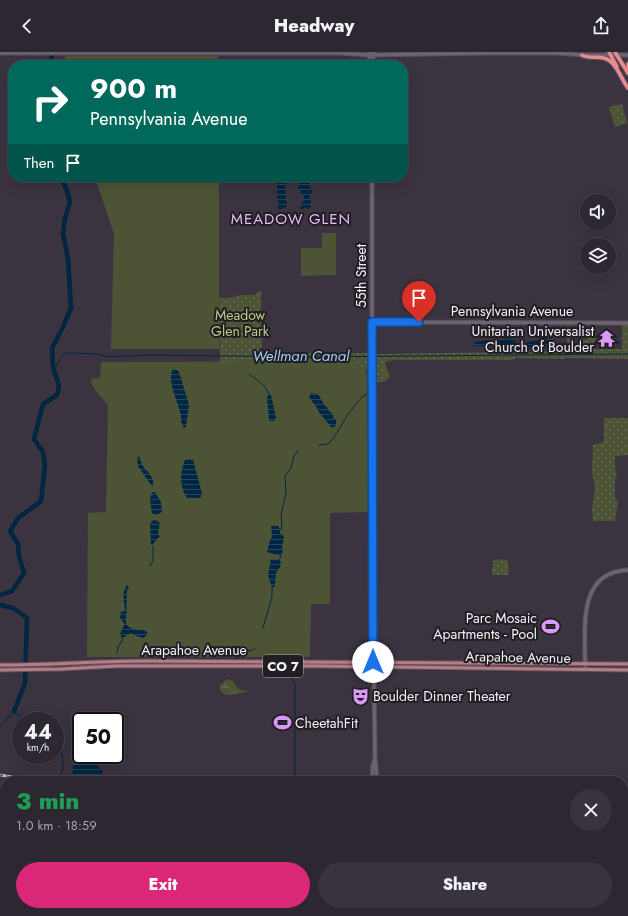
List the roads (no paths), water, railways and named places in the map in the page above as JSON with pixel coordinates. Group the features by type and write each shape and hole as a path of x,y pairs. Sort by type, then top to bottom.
{"highway":[{"path":"609,53 628,87"},
{"path":"616,53 628,73"},
{"path":"582,55 586,57 603,58 609,60 628,87"},
{"path":"628,64 628,69"}],"main road":[{"path":"338,53 345,52"},
{"path":"0,53 551,53 582,55 616,53 628,55"},
{"name":"55th Street","path":"372,182 374,759 372,776"},
{"name":"Pennsylvania Avenue","path":"372,322 628,322"},
{"path":"585,669 586,607 590,592 608,575 628,570"},
{"name":"Arapahoe Avenue","path":"0,665 118,661 316,660 373,662 628,664"},
{"name":"Arapahoe Avenue","path":"0,670 117,666 318,666 628,670"},
{"name":"55th Street","path":"374,759 377,776"}],"water":[{"path":"299,182 309,182 309,186 313,190 309,197 311,207 308,209 306,207 300,211 302,202 304,201 304,195 298,189"},
{"path":"277,183 288,183 286,184 285,189 287,206 278,211"},
{"path":"543,337 547,338 548,340 548,345 545,347 525,347 527,342 538,340 541,341"},
{"path":"505,338 513,338 517,345 515,347 498,347 498,341"},
{"path":"488,340 493,343 492,346 474,346 475,342"},
{"path":"173,369 179,372 189,405 186,427 184,428 172,386 171,374"},
{"path":"311,393 318,394 325,406 333,414 333,418 336,419 336,425 333,428 318,411 309,397"},
{"path":"269,394 271,395 276,418 274,421 270,421 269,419 267,398"},
{"path":"139,456 142,465 152,477 153,486 138,466 137,459"},
{"path":"185,460 193,460 202,493 201,497 198,498 187,498 184,493 181,479 182,470"},
{"path":"153,492 155,492 161,502 162,512 156,515 152,513 150,499"},
{"path":"153,520 158,521 160,524 158,534 160,536 151,546 150,524"},
{"path":"271,526 278,526 280,533 284,536 281,556 267,552 272,537"},
{"path":"271,559 279,560 281,562 276,573 275,586 272,588 268,575"},
{"path":"127,585 129,587 127,591 126,624 131,628 147,632 147,635 143,638 131,633 122,638 120,634 124,625 120,618 121,611 123,612 125,610 123,594"},
{"path":"73,764 95,764 103,772 99,776 72,775"}],"waterway":[{"path":"51,60 52,52"},
{"path":"0,595 12,591 24,573 19,556 18,544 10,531 18,518 41,501 45,465 43,452 34,439 43,404 57,395 59,386 53,367 52,348 71,308 68,259 63,233 65,218 70,202 63,182"},
{"name":"Wellman Canal","path":"54,370 62,356 66,353 96,354 109,357 148,355 311,357 628,354"},
{"path":"249,374 258,380 269,394"},
{"path":"319,445 328,444 333,439 348,414 362,397 367,394"},
{"path":"280,530 282,528 281,515 286,493 285,476 291,468 294,456 298,450"},
{"path":"150,566 153,561 153,546"},
{"path":"279,560 281,556"},
{"path":"263,628 272,597 272,588"},
{"path":"0,605 13,608 27,618 25,683 14,711"},
{"path":"117,653 122,638"},
{"path":"237,658 241,653 255,649"},
{"path":"279,673 288,676 295,684 295,776"},
{"path":"0,727 12,713"},
{"path":"60,776 63,764"}],"railway":[{"path":"0,775 6,776"}],"place":[{"name":"Unitarian Universalist Church of Boulder","path":"607,339"},
{"name":"Parc Mosaic Apartments - Pool","path":"550,626"},
{"name":"Boulder Dinner Theater","path":"360,696"},
{"name":"CheetahFit","path":"282,723"}],"district":[{"name":"MEADOW GLEN","path":"291,219"}],"park label":[{"name":"Meadow Glen Park","path":"240,324"}]}
